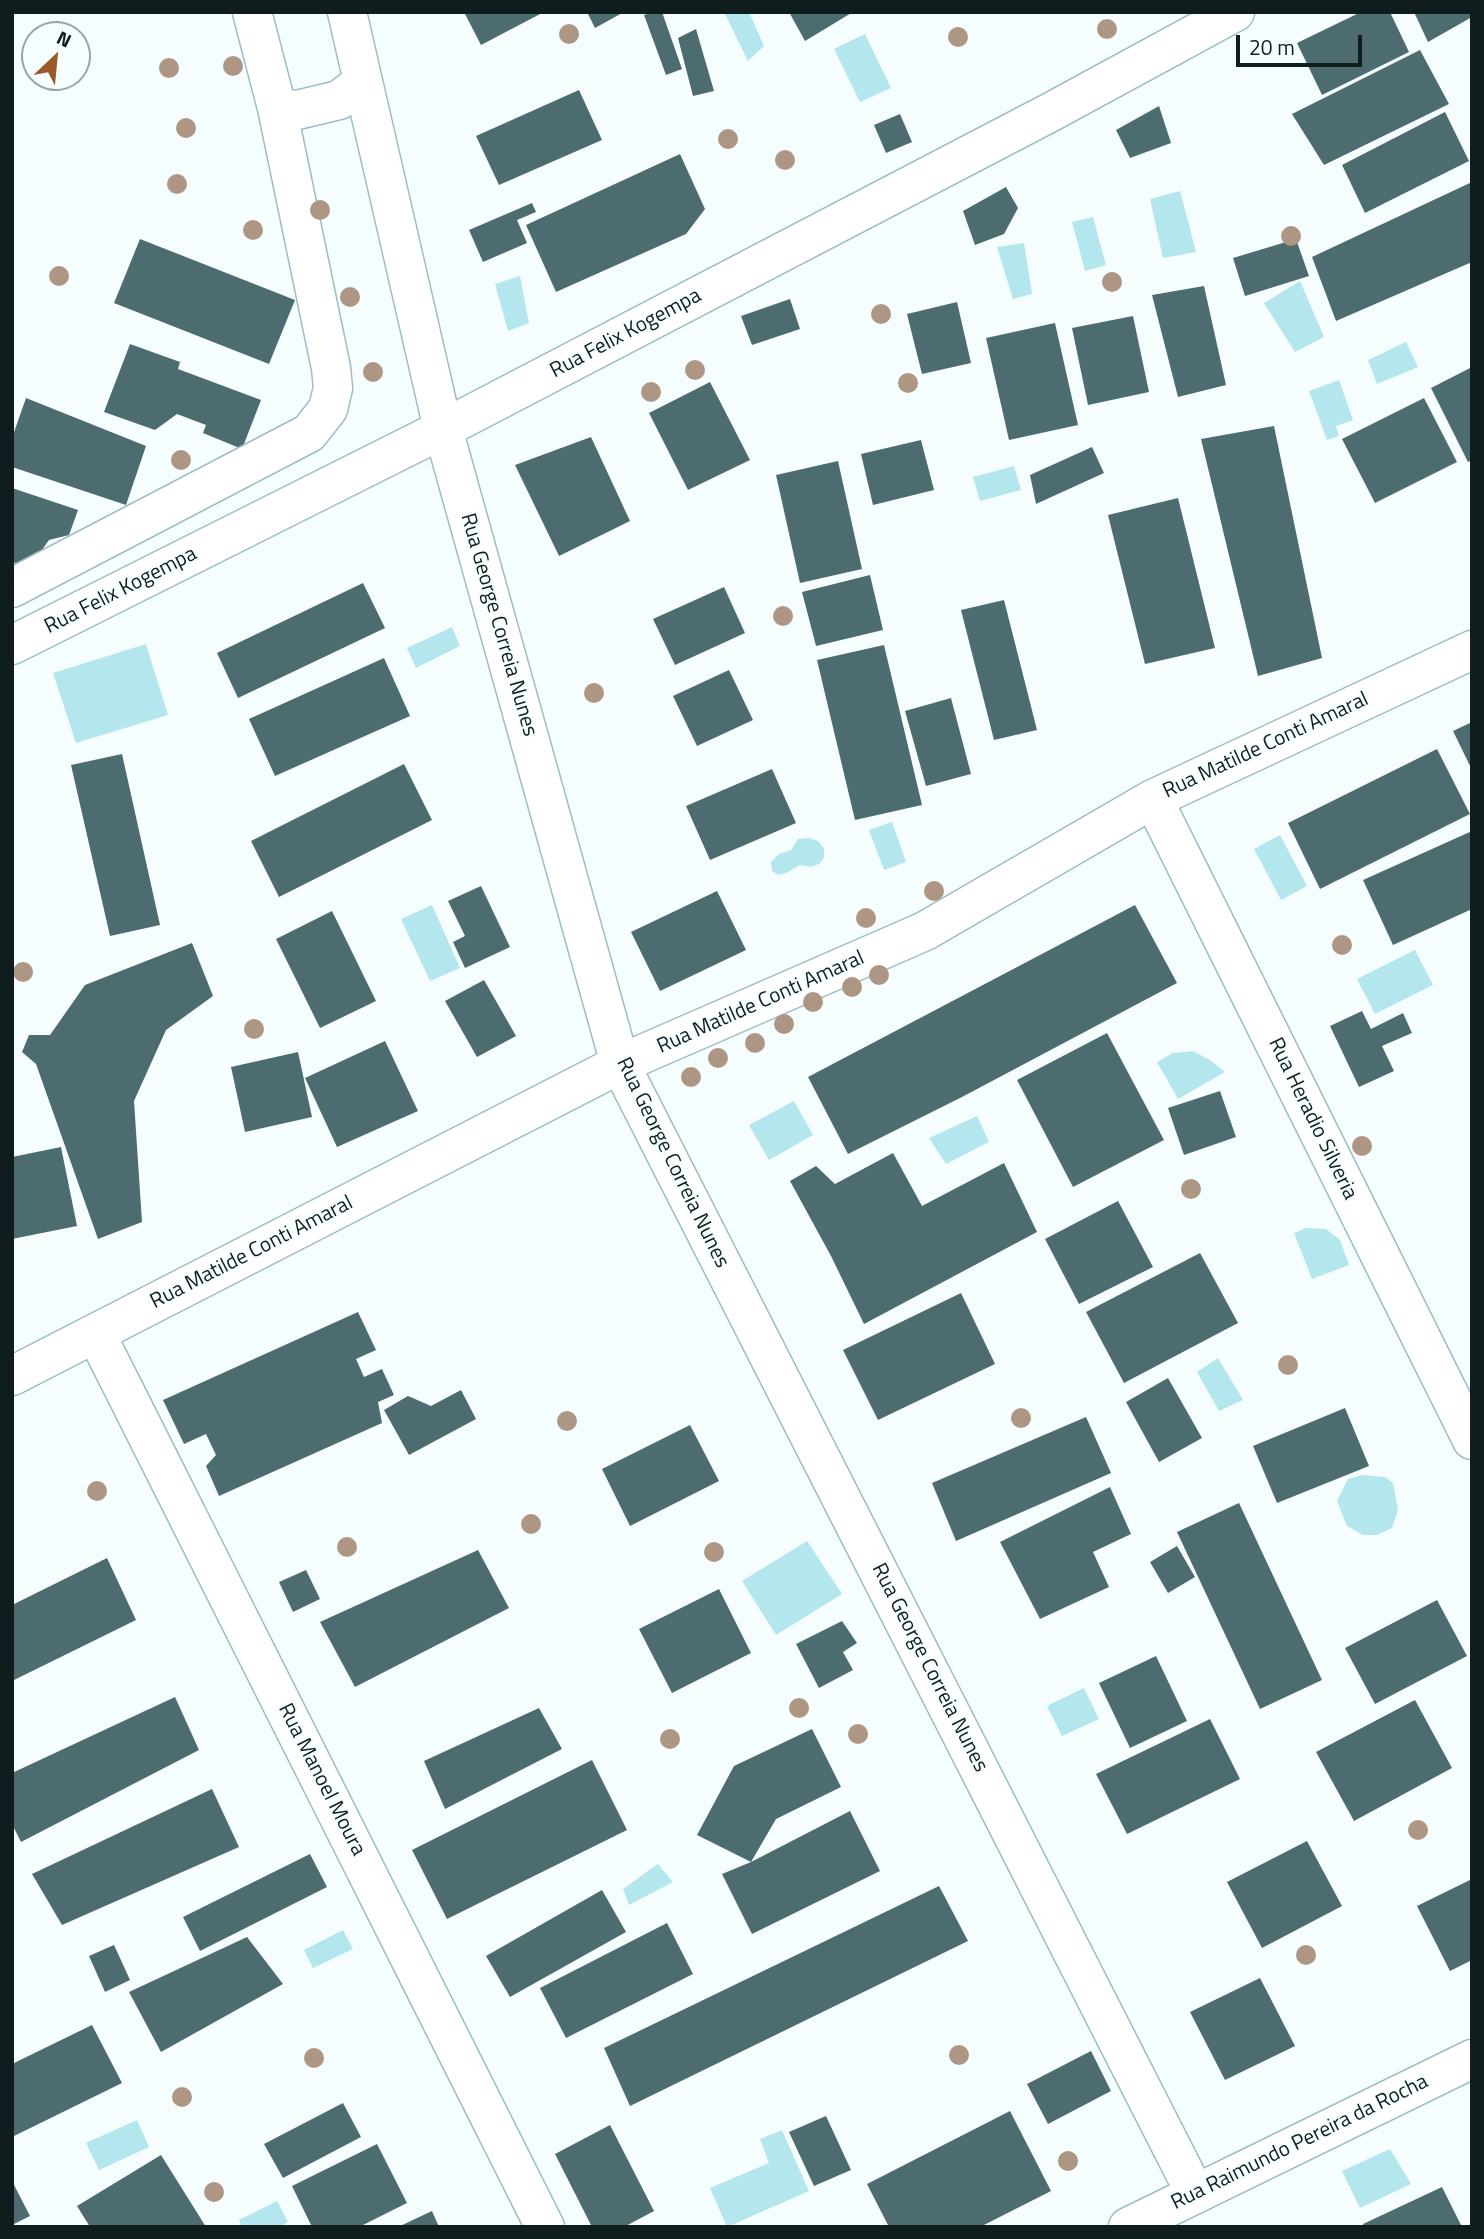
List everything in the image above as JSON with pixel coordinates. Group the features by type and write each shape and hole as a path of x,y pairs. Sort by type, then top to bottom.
{"street":[{"path":"12,588 309,433 328,409 333,388 331,368 277,108 251,12"},
{"name":"Rua George Correia Nunes","path":"347,12 443,429 620,1064 1195,2193"},
{"name":"Rua Felix Kogempa","path":"12,645 443,429 1051,112 1234,12"},
{"path":"277,108 297,110 339,100 363,82"},
{"name":"Rua Matilde Conti Amaral","path":"12,1376 620,1064 925,931 1153,799 1472,650"},
{"name":"Rua Heradio Silveria","path":"1153,799 1472,1440"},
{"name":"Rua Manoel Moura","path":"96,1334 545,2227"},
{"name":"Rua Raimundo Pereira da Rocha","path":"1128,2227 1472,2059"}],"water":[{"path":"724,12 749,12 764,46 748,61"},
{"path":"865,34 891,88 860,102 834,49"},
{"path":"1180,191 1196,252 1163,258 1150,199"},
{"path":"1093,217 1106,265 1085,271 1072,222"},
{"path":"1024,243 1032,294 1013,299 997,247"},
{"path":"520,276 529,323 508,331 495,284"},
{"path":"1300,281 1324,337 1295,352 1264,303"},
{"path":"1406,342 1418,367 1377,384 1368,360"},
{"path":"1339,380 1353,420 1336,426 1339,436 1327,440 1309,391"},
{"path":"1014,466 1021,490 980,501 973,477"},
{"path":"452,627 460,646 416,668 407,648"},
{"path":"146,644 168,715 76,743 53,673"},
{"path":"892,822 906,862 884,870 869,830"},
{"path":"1280,835 1307,886 1281,900 1254,849"},
{"path":"798,839 818,841 824,848 824,858 819,864 811,867 800,865 778,875 772,871 771,862 779,854 791,850"},
{"path":"432,905 460,968 430,981 401,919"},
{"path":"1415,950 1433,985 1375,1014 1357,979"},
{"path":"1193,1051 1225,1072 1178,1099 1157,1062 1173,1053"},
{"path":"794,1101 813,1135 769,1160 749,1125"},
{"path":"977,1116 989,1142 946,1164 929,1138"},
{"path":"1306,1228 1326,1229 1340,1240 1349,1265 1312,1279 1294,1233"},
{"path":"1218,1358 1243,1400 1219,1411 1197,1372"},
{"path":"1362,1475 1385,1477 1393,1483 1398,1510 1392,1528 1377,1535 1363,1535 1347,1526 1337,1501 1348,1479"},
{"path":"807,1541 842,1594 776,1635 742,1581"},
{"path":"1084,1688 1099,1719 1062,1736 1047,1706"},
{"path":"658,1864 673,1882 629,1905 623,1889"},
{"path":"343,1930 353,1949 313,1968 304,1950"},
{"path":"137,2120 149,2147 99,2170 86,2143"},
{"path":"782,2130 809,2191 727,2227 710,2188 769,2163 760,2139"},
{"path":"1390,2149 1411,2184 1360,2208 1342,2171"},
{"path":"277,2201 288,2222 279,2227 242,2227 239,2220"}],"building":[{"path":"464,12 544,12 481,45"},
{"path":"587,12 624,12 595,28"},
{"path":"662,12 682,69 666,75 644,15"},
{"path":"789,12 853,12 805,41"},
{"path":"1361,12 1390,12 1409,52 1322,95 1297,43"},
{"path":"1414,12 1472,12 1472,17 1428,42"},
{"path":"696,29 714,91 693,96 678,38"},
{"path":"1420,50 1449,104 1324,165 1292,114"},
{"path":"579,90 602,140 499,185 476,136"},
{"path":"1159,106 1171,143 1130,158 1116,130"},
{"path":"1445,112 1469,161 1365,213 1342,165"},
{"path":"900,114 912,142 886,153 874,125"},
{"path":"680,154 705,209 686,234 556,292 526,225"},
{"path":"1472,182 1472,262 1336,321 1312,257"},
{"path":"1006,187 1018,208 1004,234 975,245 963,211"},
{"path":"532,203 536,212 517,220 527,243 483,262 469,230"},
{"path":"140,239 295,300 269,364 114,303"},
{"path":"1296,239 1309,276 1245,296 1233,258"},
{"path":"1204,286 1226,385 1178,397 1152,295"},
{"path":"790,299 800,329 752,345 741,316"},
{"path":"957,302 971,363 922,374 907,314"},
{"path":"1133,316 1149,392 1088,405 1072,328"},
{"path":"1055,323 1078,425 1009,440 986,338"},
{"path":"130,344 180,362 178,369 261,400 242,449 203,433 206,425 177,414 155,430 104,412"},
{"path":"1472,367 1472,460 1468,462 1431,388"},
{"path":"710,382 750,460 688,490 649,413"},
{"path":"26,398 146,446 126,505 12,467 12,438"},
{"path":"1424,398 1457,462 1375,503 1342,439"},
{"path":"1274,426 1322,658 1258,676 1201,439"},
{"path":"591,437 630,521 559,556 515,465"},
{"path":"921,440 934,490 873,505 861,454"},
{"path":"1092,447 1104,473 1036,504 1030,475"},
{"path":"838,461 862,569 800,583 776,475"},
{"path":"12,488 78,510 69,535 49,540 30,567 12,562"},
{"path":"1178,498 1215,648 1145,664 1108,515"},
{"path":"870,575 883,630 816,646 802,592"},
{"path":"363,583 385,628 238,698 217,653"},
{"path":"724,587 745,633 675,665 653,619"},
{"path":"1004,600 1037,730 994,740 961,610"},
{"path":"884,645 922,805 855,820 817,660"},
{"path":"384,658 410,716 275,776 249,719"},
{"path":"729,670 753,720 697,746 673,696"},
{"path":"951,698 971,774 926,786 905,711"},
{"path":"1472,722 1472,770 1453,731"},
{"path":"1437,749 1470,814 1320,889 1288,823"},
{"path":"122,754 160,925 110,936 71,765"},
{"path":"404,764 432,820 279,897 251,841"},
{"path":"772,769 796,823 710,860 686,806"},
{"path":"1472,831 1472,909 1393,945 1363,880"},
{"path":"481,886 510,947 465,968 453,942 465,936 448,901"},
{"path":"717,891 746,950 660,991 631,932"},
{"path":"1135,905 1177,983 848,1154 808,1077"},
{"path":"332,911 376,1001 320,1028 276,939"},
{"path":"192,943 213,996 166,1030 134,1101 142,1222 98,1239 36,1064 22,1052 29,1035 50,1035 85,985"},
{"path":"484,980 516,1036 477,1057 445,1001"},
{"path":"1362,1011 1371,1029 1403,1013 1412,1033 1382,1046 1394,1071 1359,1087 1330,1026"},
{"path":"1107,1033 1164,1140 1073,1187 1017,1080"},
{"path":"385,1041 418,1111 337,1147 305,1078"},
{"path":"298,1052 312,1117 245,1132 231,1067"},
{"path":"1220,1091 1236,1137 1184,1155 1168,1108"},
{"path":"61,1147 77,1226 12,1239 12,1157"},
{"path":"893,1153 922,1206 1004,1163 1037,1232 864,1324 790,1181 816,1166 835,1184"},
{"path":"1118,1201 1153,1267 1079,1304 1045,1239"},
{"path":"1200,1253 1238,1323 1124,1383 1086,1312"},
{"path":"961,1293 995,1364 878,1420 843,1350"},
{"path":"358,1312 376,1350 356,1359 364,1377 382,1369 394,1395 378,1402 382,1423 219,1496 206,1466 216,1455 206,1434 184,1444 163,1400"},
{"path":"1168,1378 1202,1438 1159,1462 1126,1402"},
{"path":"461,1390 476,1419 409,1455 384,1410 408,1396 431,1406"},
{"path":"1345,1408 1369,1466 1277,1503 1253,1446"},
{"path":"1086,1417 1111,1473 956,1541 932,1483"},
{"path":"690,1425 719,1481 630,1526 602,1469"},
{"path":"1110,1487 1131,1534 1093,1552 1109,1587 1040,1619 1000,1542"},
{"path":"1239,1503 1322,1680 1260,1709 1177,1532"},
{"path":"1177,1546 1195,1577 1168,1593 1150,1562"},
{"path":"478,1550 509,1608 355,1687 320,1622"},
{"path":"107,1558 136,1620 12,1681 12,1605"},
{"path":"306,1570 320,1599 293,1612 279,1582"},
{"path":"719,1589 751,1653 672,1693 639,1629"},
{"path":"1437,1600 1467,1656 1375,1704 1345,1648"},
{"path":"842,1621 857,1643 843,1652 853,1670 819,1688 796,1644"},
{"path":"1156,1656 1187,1721 1130,1748 1099,1683"},
{"path":"175,1697 199,1750 21,1842 12,1824 12,1773"},
{"path":"1415,1700 1452,1768 1354,1821 1316,1752"},
{"path":"539,1708 562,1749 445,1809 424,1761"},
{"path":"1210,1719 1240,1779 1127,1834 1096,1774"},
{"path":"812,1729 841,1787 776,1819 751,1862 697,1835 734,1766"},
{"path":"592,1760 627,1830 447,1919 412,1850"},
{"path":"212,1789 239,1847 62,1925 32,1874"},
{"path":"850,1811 880,1871 752,1934 722,1874"},
{"path":"1307,1841 1342,1906 1262,1948 1227,1882"},
{"path":"310,1854 327,1887 200,1951 183,1917"},
{"path":"1472,1879 1472,1960 1450,1971 1417,1906"},
{"path":"939,1886 968,1941 630,2106 604,2048"},
{"path":"602,1890 626,1932 510,1997 486,1956"},
{"path":"667,1923 693,1974 566,2038 540,1988"},
{"path":"247,1937 283,1984 161,2052 129,1992"},
{"path":"114,1945 130,1980 105,1992 89,1956"},
{"path":"1260,1978 1295,2046 1225,2080 1190,2012"},
{"path":"92,2025 122,2083 12,2137 12,2064"},
{"path":"1091,2051 1111,2091 1048,2124 1027,2084"},
{"path":"343,2103 361,2137 283,2178 264,2144"},
{"path":"1010,2111 1051,2191 980,2227 889,2227 867,2184"},
{"path":"826,2116 851,2170 814,2186 789,2132"},
{"path":"610,2125 654,2211 624,2227 592,2227 555,2154"},
{"path":"377,2144 407,2203 359,2227 312,2227 292,2186"},
{"path":"161,2155 206,2227 90,2227 77,2206"},
{"path":"12,2181 30,2216 12,2225"},
{"path":"1442,2187 1462,2227 1364,2227 1363,2224"},
{"path":"432,2211 439,2227 398,2227"}]}
